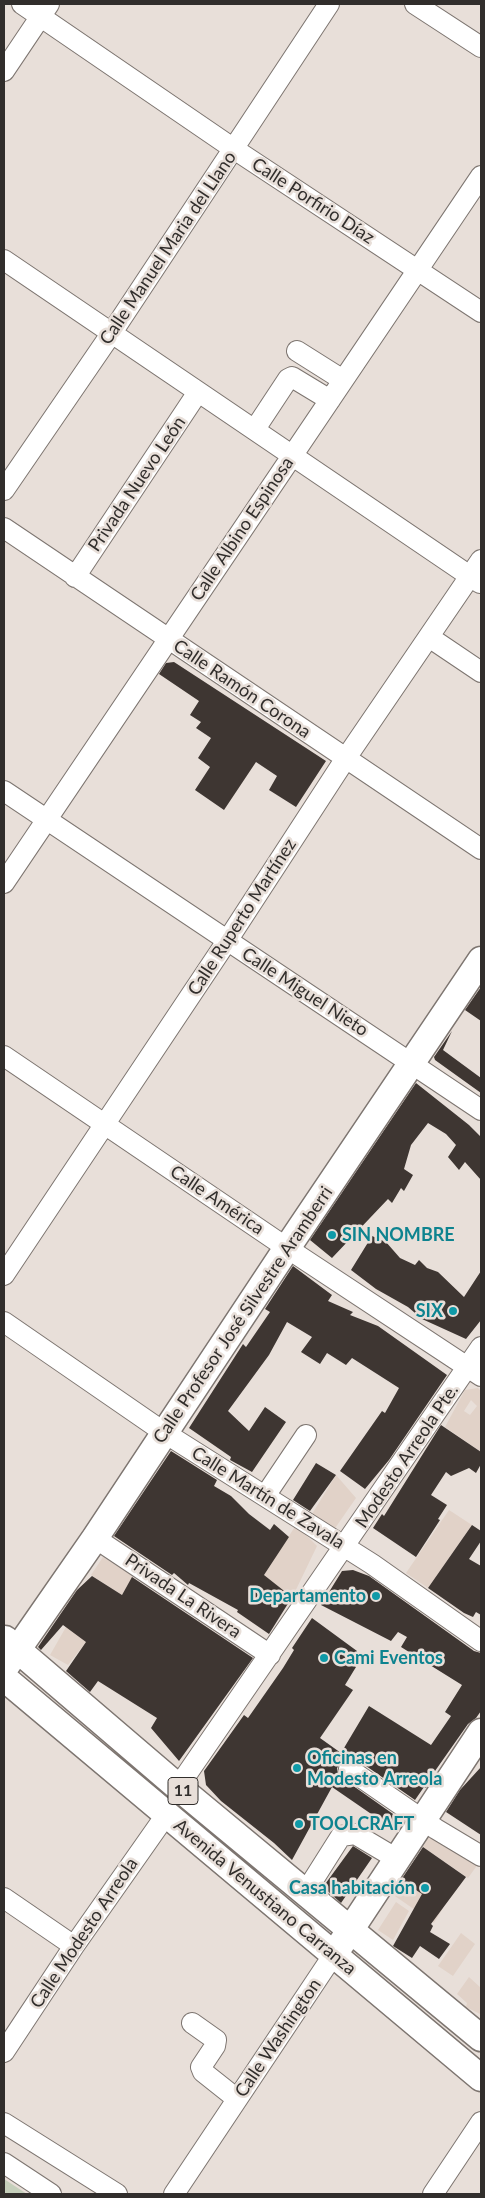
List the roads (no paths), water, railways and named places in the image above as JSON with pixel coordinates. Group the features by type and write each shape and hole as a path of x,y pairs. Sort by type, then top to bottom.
{"main road":[{"name":"Calle Profesor José Silvestre Aramberri","path":"8,1652 95,1538 481,960"},
{"name":"Avenida Venustiano Carranza","path":"8,1652 178,1787 481,2038"},
{"name":"Avenida Venustiano Carranza","path":"4,1678 481,2078"},
{"name":"Calle Washington","path":"334,1954 481,1732"}],"street":[{"name":"Calle Porfirio Díaz","path":"22,4 44,10 234,149 481,312"},
{"name":"Calle Manuel Maria del Llano","path":"4,490 234,149 329,4"},
{"path":"415,4 481,47"},
{"path":"4,71 44,10"},
{"name":"Calle Albino Espinosa","path":"4,883 481,176"},
{"path":"4,260 110,334 255,429 292,456 477,573"},
{"path":"297,351 343,380"},
{"path":"255,429 288,379 292,377 330,400"},
{"name":"Privada Nuevo León","path":"75,577 198,392"},
{"name":"Calle Ramón Corona","path":"4,528 481,849"},
{"name":"Calle Ruperto Martínez","path":"4,1275 227,941 346,758 429,637 477,573"},
{"path":"429,637 481,672"},
{"name":"Calle Miguel Nieto","path":"4,791 481,1110"},
{"name":"Calle América","path":"4,1056 287,1248 475,1371"},
{"name":"Calle Martín de Zavala","path":"4,1322 165,1433 372,1564 481,1641"},
{"name":"Modesto Arreola Pte.","path":"178,1787 344,1547 475,1371 481,1347"},
{"path":"265,1496 306,1435"},
{"name":"Privada La Rivera","path":"95,1538 270,1655"},
{"path":"349,1769 423,1820 481,1856"},
{"name":"Calle Modesto Arreola","path":"4,2052 74,1946 166,1815"},
{"path":"305,1893 341,1836 355,1834 397,1859"},
{"path":"4,1898 74,1946"},
{"name":"Calle Washington","path":"174,2194 334,1954"},
{"path":"192,2023 216,2040 215,2046 201,2067 203,2072 238,2099"},
{"path":"433,2194 481,2122"},
{"path":"4,2123 117,2194"},
{"path":"4,2163 51,2194"}],"place":[{"name":"SIN NOMBRE","path":"332,1235"},
{"name":"SIX","path":"453,1311"},
{"name":"Departamento","path":"376,1596"},
{"name":"Cami Eventos","path":"324,1658"},
{"name":"Oficinas en Modesto Arreola","path":"297,1768"},
{"name":"TOOLCRAFT","path":"299,1824"},
{"name":"Casa habitación","path":"425,1888"}]}
